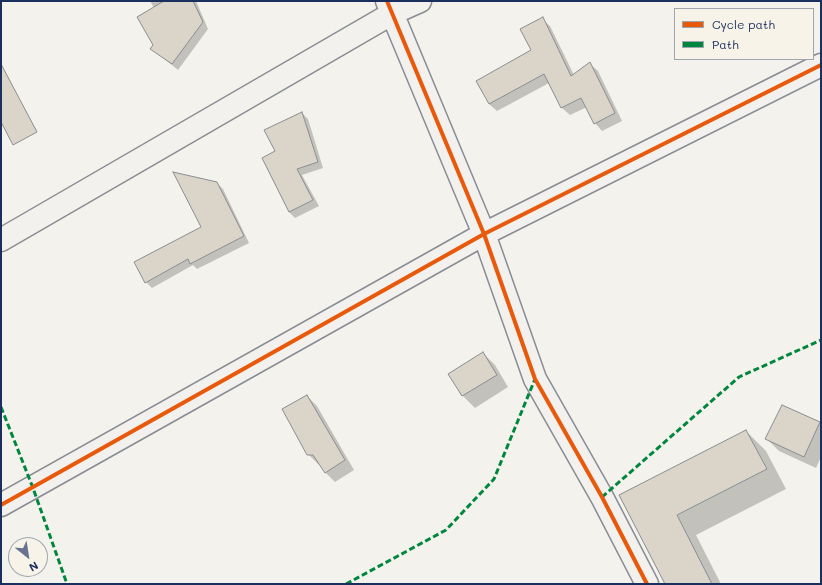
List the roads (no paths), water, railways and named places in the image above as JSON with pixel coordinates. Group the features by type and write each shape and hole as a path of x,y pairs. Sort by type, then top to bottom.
{"street":[{"path":"1,240 390,7 420,1"},
{"path":"390,7 484,234 535,379 602,497 647,584"},
{"path":"1,505 484,234 821,64"}]}
